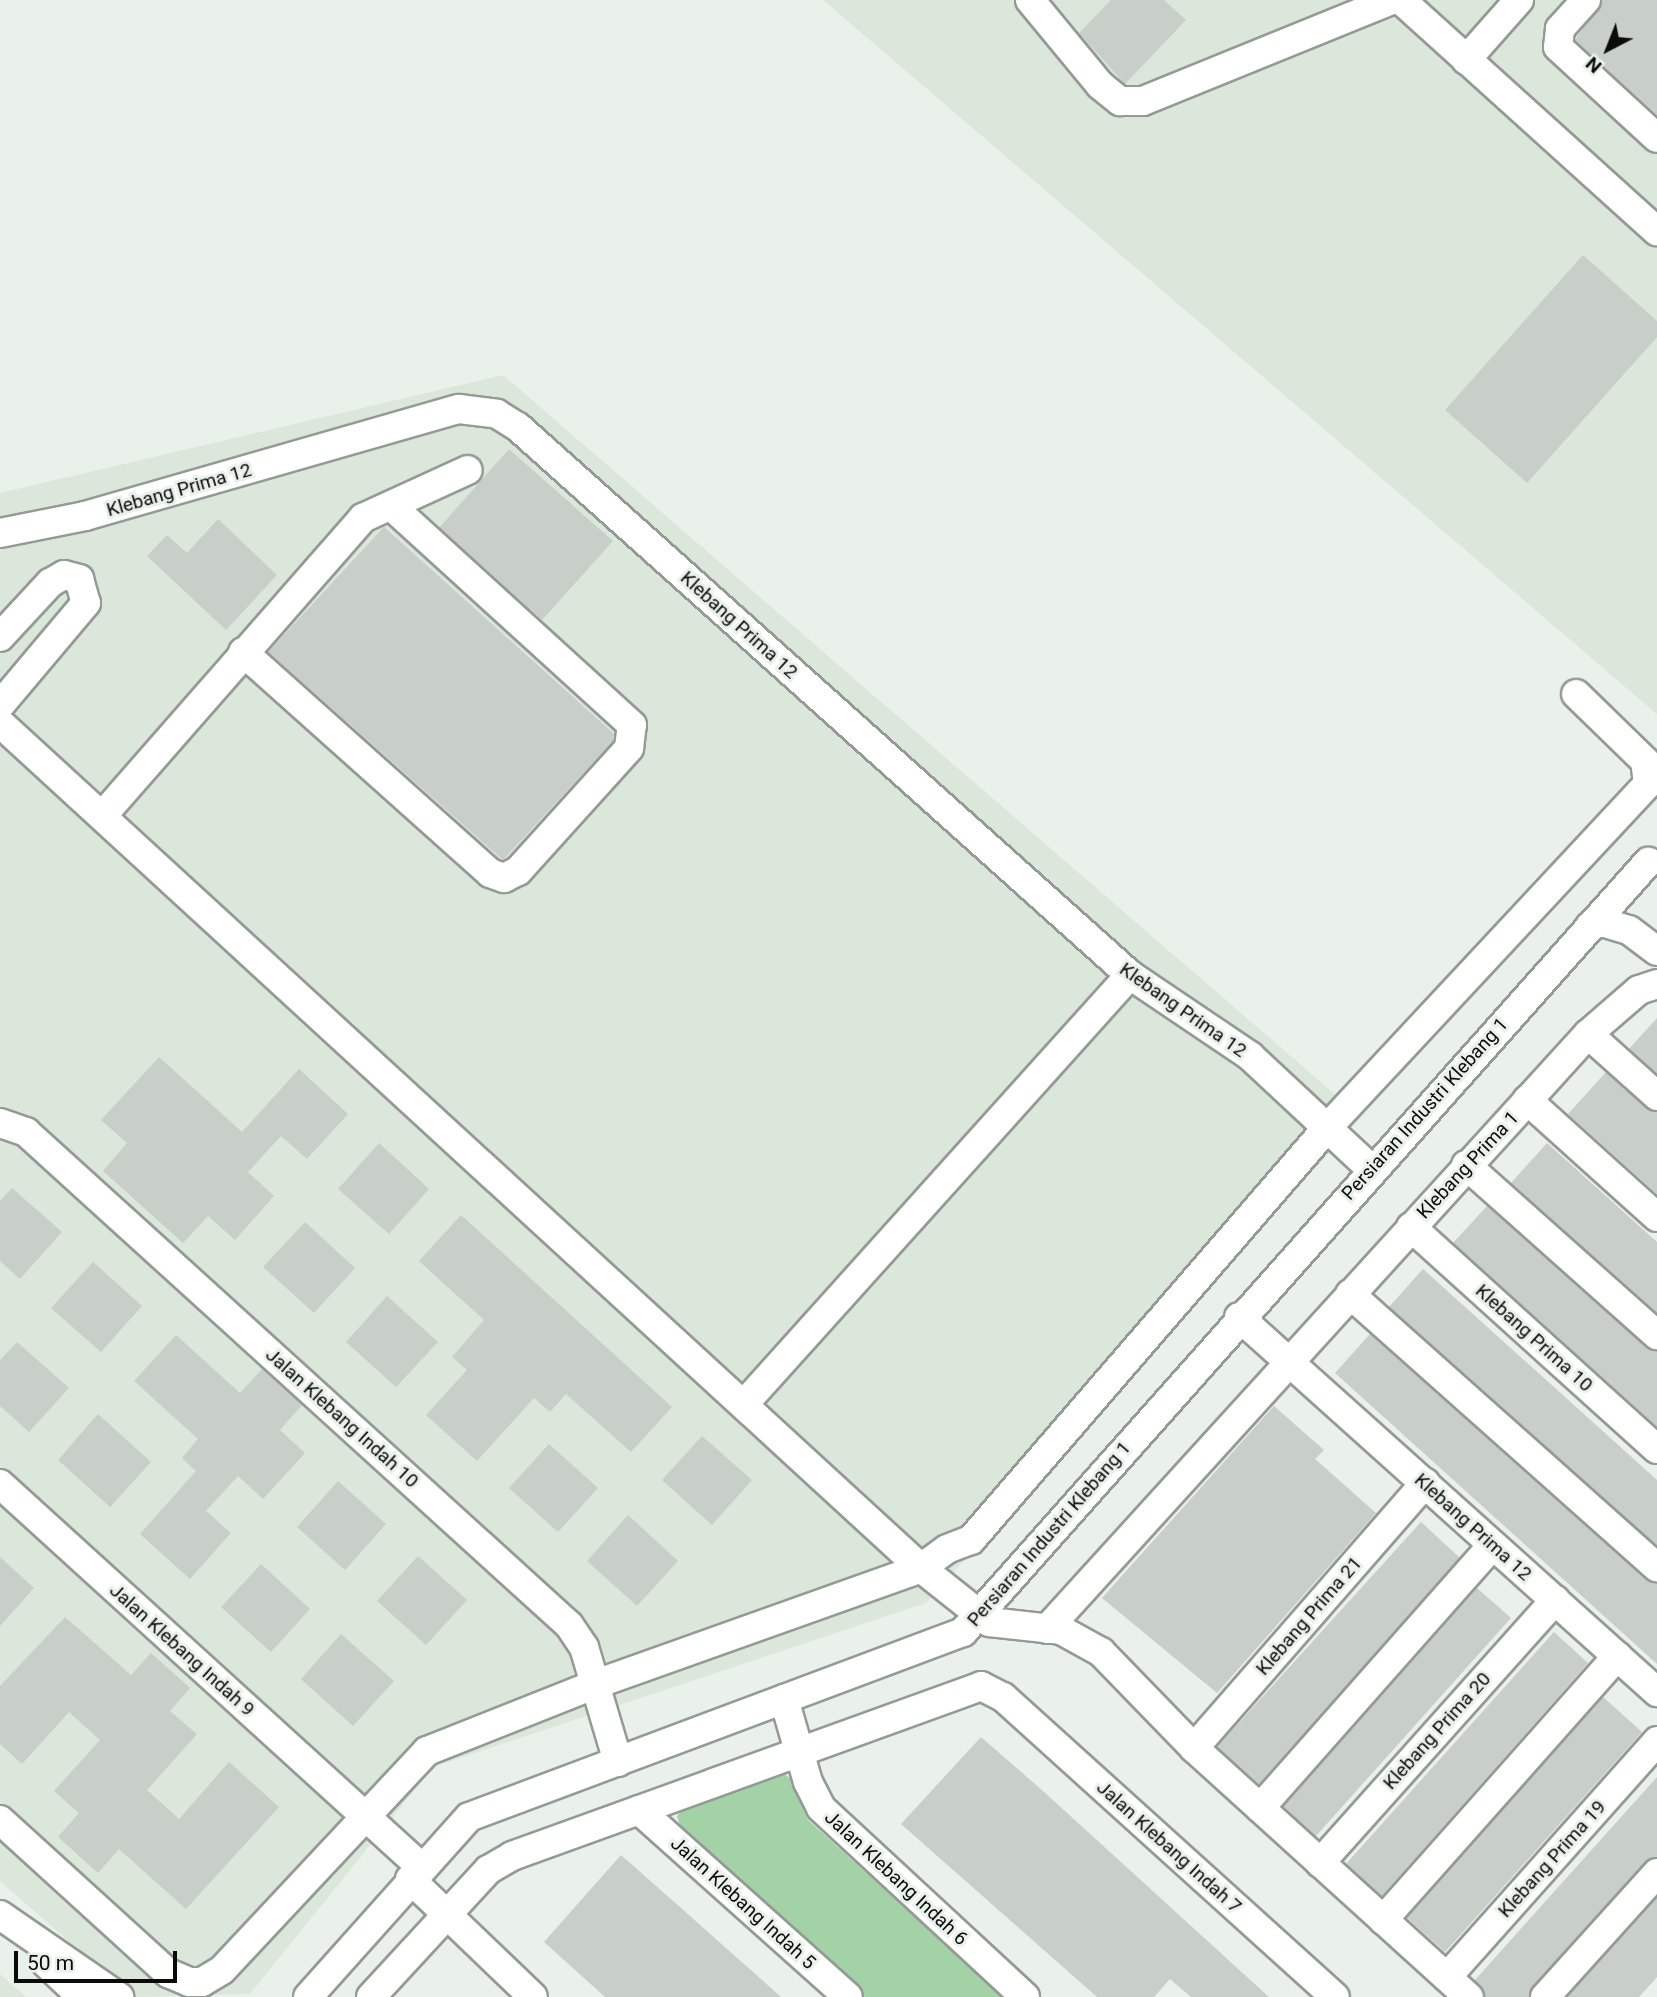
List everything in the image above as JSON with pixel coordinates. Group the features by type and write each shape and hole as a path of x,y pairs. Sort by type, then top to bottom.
{"street":[{"path":"1030,0 1100,85 1120,101 1143,101 1392,0"},
{"path":"1401,0 1657,231"},
{"path":"1466,60 1519,0"},
{"path":"1586,0 1560,29 1558,47 1657,138"},
{"name":"Klebang Prima 12","path":"0,533 85,516 459,409 498,414 517,427 1130,975 1250,1056 1371,1169"},
{"path":"103,815 363,518 468,470"},
{"path":"243,652 490,873 504,877 517,871 629,748 632,725 391,506"},
{"path":"0,637 50,583 64,575 79,579 86,603 0,705"},
{"path":"0,1820 168,1972 190,1982 213,1978 363,1815 427,1751 596,1684 921,1568 947,1549 971,1539 1327,1128 1648,784 1644,761 1576,694"},
{"path":"0,723 745,1402 921,1568 977,1615 997,1624 1047,1629 1082,1639 1101,1652 1194,1748 1469,1997"},
{"name":"Persiaran Industri Klebang 1","path":"307,1997 415,1873 469,1817 959,1634 1371,1169 1648,862"},
{"path":"1590,926 1602,922 1629,930 1657,951"},
{"path":"745,1402 1130,975"},
{"name":"Klebang Prima 1","path":"1047,1629 1466,1165 1588,1034 1639,990 1657,984"},
{"path":"1588,1034 1657,1096"},
{"path":"1527,1100 1657,1217"},
{"name":"Jalan Klebang Indah 10","path":"0,1123 26,1132 546,1602 583,1647 618,1762"},
{"path":"1466,1165 1657,1335"},
{"name":"Klebang Prima 10","path":"1411,1227 1657,1449"},
{"path":"1350,1294 1657,1568"},
{"name":"Klebang Prima 12","path":"1239,1317 1657,1692"},
{"name":"Klebang Prima 21","path":"1194,1748 1425,1483"},
{"name":"Jalan Klebang Indah 9","path":"0,1484 363,1815 415,1873 446,1918 533,1997"},
{"path":"1260,1808 1493,1545"},
{"name":"Klebang Prima 20","path":"1320,1863 1555,1600"},
{"path":"1383,1920 1618,1656"},
{"name":"Jalan Klebang Indah 7","path":"798,1750 976,1687 991,1688 1335,1997"},
{"name":"Jalan Klebang Indah 6","path":"784,1699 808,1782 834,1822 1025,1997"},
{"name":"Klebang Prima 19","path":"1447,1977 1657,1741"},
{"path":"371,1997 488,1870 505,1859 798,1750"},
{"name":"Jalan Klebang Indah 5","path":"639,1810 848,1997"},
{"path":"1545,1997 1657,1873"},
{"path":"0,1917 82,1997"},
{"path":"0,1917 119,1997"}],"shaded area":[{"path":"823,0 1657,0 1657,714"},
{"path":"503,375 1361,1117 926,1603 433,1767 250,1994 132,1997 0,1881 0,493"},
{"path":"0,1974 26,1997 0,1997"}],"green space":[{"path":"775,1768 790,1778 808,1820 1003,1997 865,1997 682,1833 677,1816 686,1805"}],"building":[{"path":"1111,0 1164,0 1186,20 1125,84 1079,33"},
{"path":"1602,0 1657,0 1657,115 1575,40"},
{"path":"1583,255 1657,321 1657,337 1527,483 1445,410"},
{"path":"509,449 613,541 542,620 439,528"},
{"path":"218,519 277,575 226,630 147,556 167,535 187,553"},
{"path":"384,527 614,734 613,741 503,860 268,652"},
{"path":"1657,1018 1657,1074 1629,1049"},
{"path":"159,1057 242,1132 299,1069 348,1114 307,1159 281,1136 248,1172 274,1196 235,1240 208,1216 183,1243 103,1171 127,1143 101,1120"},
{"path":"1606,1072 1646,1108 1657,1112 1657,1194 1568,1114"},
{"path":"379,1143 429,1189 389,1234 338,1189"},
{"path":"1547,1143 1657,1242 1657,1313 1511,1183"},
{"path":"12,1188 62,1232 20,1279 0,1261 0,1201"},
{"path":"1487,1206 1646,1347 1657,1351 1657,1427 1453,1243"},
{"path":"461,1215 672,1407 631,1452 566,1394 550,1412 534,1398 477,1461 426,1415 467,1370 452,1357 484,1320 419,1261"},
{"path":"305,1222 355,1268 314,1313 263,1267"},
{"path":"93,1262 142,1306 101,1352 51,1308"},
{"path":"1423,1269 1657,1480 1657,1546 1389,1307"},
{"path":"387,1296 438,1342 396,1387 346,1342"},
{"path":"1370,1334 1646,1580 1657,1584 1657,1664 1335,1373"},
{"path":"176,1335 240,1393 262,1369 302,1405 280,1430 305,1453 263,1499 238,1476 206,1511 231,1533 190,1579 140,1534 196,1471 182,1458 198,1439 134,1381"},
{"path":"17,1342 69,1388 29,1432 0,1406 0,1360"},
{"path":"1274,1406 1324,1450 1315,1459 1376,1513 1217,1693 1102,1598"},
{"path":"98,1414 151,1462 110,1507 58,1460"},
{"path":"702,1436 752,1480 712,1525 662,1480"},
{"path":"549,1444 598,1488 558,1532 509,1488"},
{"path":"338,1481 386,1524 345,1570 297,1527"},
{"path":"628,1515 678,1561 637,1606 587,1561"},
{"path":"1421,1522 1460,1558 1259,1784 1217,1747"},
{"path":"418,1556 467,1600 426,1645 377,1601"},
{"path":"0,1557 34,1588 0,1626"},
{"path":"261,1564 310,1609 271,1652 221,1607"},
{"path":"1477,1588 1511,1618 1316,1836 1283,1807"},
{"path":"65,1617 131,1675 151,1653 190,1688 170,1711 197,1734 147,1790 179,1819 229,1762 279,1807 186,1909 119,1849 98,1873 58,1837 79,1813 54,1791 100,1740 69,1712 22,1764 0,1744 0,1686"},
{"path":"1554,1632 1588,1663 1382,1896 1346,1864"},
{"path":"341,1634 394,1681 353,1726 301,1679"},
{"path":"1603,1697 1642,1732 1445,1952 1407,1918"},
{"path":"981,1737 1269,1997 1191,1997 1170,1979 1154,1997 1097,1997 901,1824"},
{"path":"1657,1777 1657,1857 1645,1862 1533,1986 1529,1997 1485,1997 1475,1980"},
{"path":"621,1855 781,1997 605,1997 544,1942"},
{"path":"1657,1898 1657,1977 1639,1997 1567,1997"}]}
